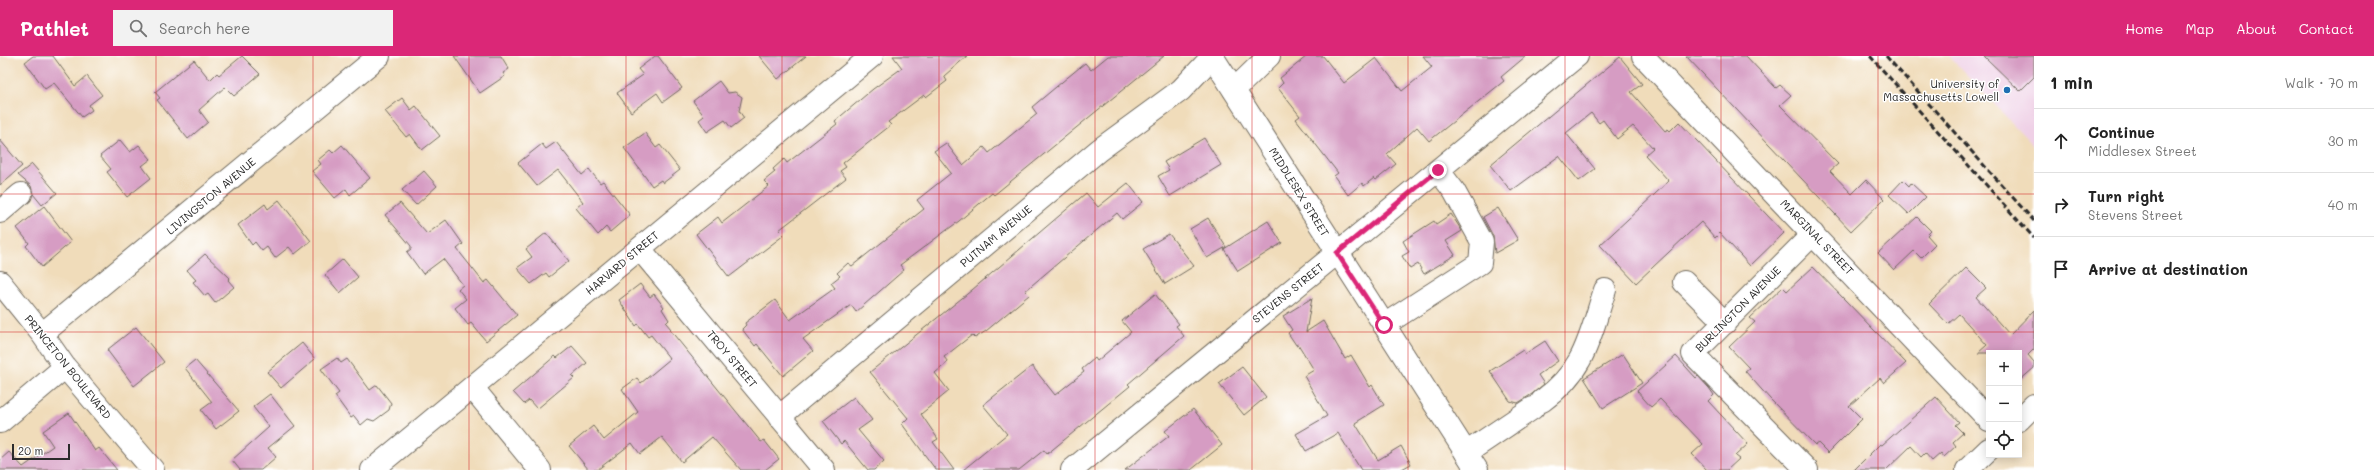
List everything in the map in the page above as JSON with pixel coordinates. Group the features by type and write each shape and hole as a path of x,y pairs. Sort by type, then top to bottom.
{"street":[{"name":"LIVINGSTON AVENUE","path":"42,334 379,56"},
{"name":"HARVARD STREET","path":"372,470 872,56"},
{"name":"MIDDLESEX STREET","path":"1212,56 1472,462"},
{"name":"PUTNAM AVENUE","path":"780,417 1099,150 1180,90 1212,56"},
{"path":"1234,90 1269,56"},
{"name":"STEVENS STREET","path":"1072,470 1577,56"},
{"name":"MARGINAL STREET","path":"1643,56 1986,417"},
{"path":"1384,325 1480,263 1482,242 1454,191 1438,170"},
{"path":"0,212 21,194"},
{"name":"BURLINGTON AVENUE","path":"1807,470 1693,354 1813,234"},
{"name":"TROY STREET","path":"640,249 824,470"},
{"name":"PRINCETON BOULEVARD","path":"0,282 42,334 65,367 153,470"},
{"path":"1684,282 1725,323"},
{"path":"1472,462 1538,405 1558,390 1573,373 1584,354 1605,290"},
{"path":"0,422 65,367"},
{"path":"472,387 540,470"},
{"path":"2022,417 2034,405"},
{"path":"1966,470 1986,452"}],"shaded area":[{"name":"University of Massachusetts Lowell","path":"1949,56 2034,56 2034,146 2013,124"}],"building":[{"path":"33,56 53,56 75,86 87,76 102,95 89,105 92,110 82,117 54,83 45,89 25,62"},
{"path":"242,56 260,74 234,96 225,87 199,110 208,122 188,139 157,100 160,98 155,92 194,60 210,80 217,73 219,75"},
{"path":"454,56 501,56 509,69 503,73 505,76 480,93"},
{"path":"655,56 658,56 682,88 663,102 657,93 631,112 617,93 643,75 638,69"},
{"path":"759,56 806,56 778,79"},
{"path":"893,56 967,56 944,76 947,81 926,97 924,95 888,122 891,125 843,163 846,167 840,171 846,178 779,230 784,235 729,277 696,234 718,217 722,223 769,186 764,181 775,172 773,169 784,159 787,163 837,124 835,121 873,89 902,68"},
{"path":"1108,56 1164,56 994,195 992,193 959,221 900,265 904,270 856,312 851,305 803,339 813,351 783,376 757,344 755,346 742,329 746,325 745,323 775,300 790,320 835,288 831,283 840,276 837,273 848,263 852,266 924,209 917,200 951,173 934,151 946,143 963,165 984,147 989,153 1037,114 1032,107 1085,63 1091,70"},
{"path":"1307,56 1323,56 1344,83 1376,58 1402,91 1432,67 1423,56 1526,56 1501,77 1504,81 1429,141 1417,127 1387,154 1396,164 1376,180 1374,178 1364,186 1362,183 1348,195 1334,176 1338,173 1296,119 1300,116 1278,88 1283,83 1280,78"},
{"path":"1686,56 1746,56 1776,88 1780,85 1791,95 1780,105 1838,164 1830,171 1852,194 1866,180 1884,199 1851,231"},
{"path":"1984,56 2034,56 2034,77 2020,91"},
{"path":"1620,57 1642,84 1631,92 1665,131 1668,129 1670,131 1679,122 1784,233 1750,266 1720,233 1715,238 1701,222 1636,283 1600,245 1669,181 1645,155 1653,148 1633,126 1617,139 1603,120 1599,123 1591,113 1566,133 1595,169 1579,181 1559,156 1511,191 1490,165"},
{"path":"719,81 728,93 735,92 742,97 739,111 744,118 731,128 725,120 707,132 699,120 704,116 693,101"},
{"path":"402,98 411,110 416,106 440,136 422,150 410,134 406,137 385,111"},
{"path":"645,133 656,148 660,145 680,170 663,183 661,180 652,186 624,148"},
{"path":"1204,138 1221,165 1170,196 1158,176 1169,170 1164,162"},
{"path":"0,140 22,166 0,185"},
{"path":"120,140 130,152 139,145 151,159 142,166 151,178 127,197 107,172 111,169 100,156"},
{"path":"556,142 582,175 589,169 600,183 603,181 630,215 610,232 606,227 598,235 576,208 583,202 558,170 537,186 518,163 542,144 546,149"},
{"path":"342,145 370,178 350,195 346,189 335,198 312,171 321,164 318,160 330,150 333,153"},
{"path":"32,164 57,193 42,205 33,194 31,186 18,175"},
{"path":"424,171 437,186 416,205 402,190"},
{"path":"1903,180 1909,186 1911,183 1926,197 1909,214 1889,195"},
{"path":"1128,183 1143,202 1122,219 1117,213 1025,291 1029,295 986,331 975,338 972,335 944,357 948,362 935,373 949,391 921,414 938,439 933,442 954,470 936,470 902,424 908,418 870,372 972,290 1086,193 1098,207"},
{"path":"279,200 311,241 295,254 289,247 275,258 267,247 262,251 255,242 252,245 238,225 265,204 268,209"},
{"path":"400,203 427,234 446,220 463,244 457,249 484,283 488,280 517,315 486,341 471,323 468,325 455,308 466,299 458,289 463,285 443,259 423,274 407,252 411,249 411,246 385,215"},
{"path":"44,206 71,242 42,267 26,246 29,243 17,228"},
{"path":"1498,208 1518,240 1495,253 1493,236 1483,217"},
{"path":"1451,214 1462,231 1446,241 1455,255 1424,274 1418,264 1410,269 1402,256 1409,252 1403,241 1434,221 1436,224"},
{"path":"1917,217 1931,231 1927,235 1935,244 1921,258 1914,251 1894,270 1878,253"},
{"path":"1208,218 1226,247 1207,258 1190,229"},
{"path":"1268,221 1282,243 1238,271 1224,249"},
{"path":"546,233 569,261 549,277 546,273 531,284 517,268 532,257 526,249"},
{"path":"1169,234 1194,266 1165,284 1143,249"},
{"path":"205,254 230,278 228,280 234,287 215,303 208,294 205,296 193,282 196,280 187,270"},
{"path":"343,259 358,277 340,293 325,275"},
{"path":"1813,267 1906,363 1884,383 1880,378 1849,406 1862,419 1828,453 1818,443 1815,445 1770,399 1745,371 1749,368 1729,347 1755,322 1750,318 1783,287 1787,291"},
{"path":"1966,268 1986,288 1976,297 2010,335 2034,310 2034,349 2028,355 2034,362 2034,368 2022,378 2022,350 1986,350 1986,353 1978,353 1987,345 1959,314 1948,324 1929,304"},
{"path":"640,284 650,297 654,294 664,307 662,309 669,320 666,323 671,329 670,330 761,442 764,440 779,459 765,470 741,470 712,437 682,462 662,437 640,454 632,443 597,470 589,470 569,446 593,426 604,440 638,412 622,389 637,378 641,383 670,359 651,335 648,337 638,324 636,326 619,300"},
{"path":"1155,294 1179,324 1176,326 1184,336 1128,384 1130,386 1047,454 1044,450 1019,470 963,470 1007,434 983,405 1032,366 1055,395 1084,372 1082,369 1095,358 1097,361 1131,332 1122,321"},
{"path":"1312,298 1306,332 1323,321 1345,359 1351,355 1370,387 1372,385 1384,405 1355,423 1378,460 1401,446 1411,464 1400,470 1361,470 1338,433 1306,451 1296,434 1327,416 1304,376 1314,370 1298,344 1296,345 1288,333 1292,330 1283,316"},
{"path":"136,327 164,362 134,386 107,350"},
{"path":"1545,341 1558,361 1538,375 1544,384 1532,394 1518,403 1510,401 1490,371 1523,350 1525,354"},
{"path":"302,343 315,359 281,388 267,372"},
{"path":"572,346 587,363 572,376 574,378 537,409 529,400 524,404 513,392 555,356 557,358"},
{"path":"1623,354 1642,383 1603,408 1584,378"},
{"path":"1676,356 1696,378 1698,376 1709,388 1714,395 1708,401 1748,444 1735,456 1739,459 1727,470 1707,470 1692,454 1703,444 1660,399 1651,407 1637,391"},
{"path":"337,358 341,363 347,359 370,390 377,385 391,403 389,410 374,421 368,419 361,425 354,416 351,418 335,396 339,393 321,369"},
{"path":"195,360 239,411 216,429 201,410 212,402 185,368"},
{"path":"1242,367 1266,397 1244,415 1219,384"},
{"path":"270,394 295,426 268,448 276,457 261,470 240,470 232,460 269,427 253,407"},
{"path":"854,397 872,420 858,430 884,461 874,470 868,470 844,441 841,444 823,421"},
{"path":"1936,397 1959,422 1955,425 1963,433 1953,442 1956,446 1944,457 1941,453 1932,461 1925,453 1921,457 1911,446 1886,470 1854,470 1880,444 1882,445"},
{"path":"1193,409 1222,445 1191,470 1125,470 1169,436 1165,431"},
{"path":"69,413 95,451 99,448 117,470 0,470 0,460 9,452 23,467 53,446 43,431"}],"railway":[{"path":"1870,56 2034,238"},
{"path":"1886,56 2034,221"}],"place":[{"name":"University of Massachusetts Lowell","path":"2007,90"}],"route":[{"path":"1384,325 1337,253 1438,170"}]}
